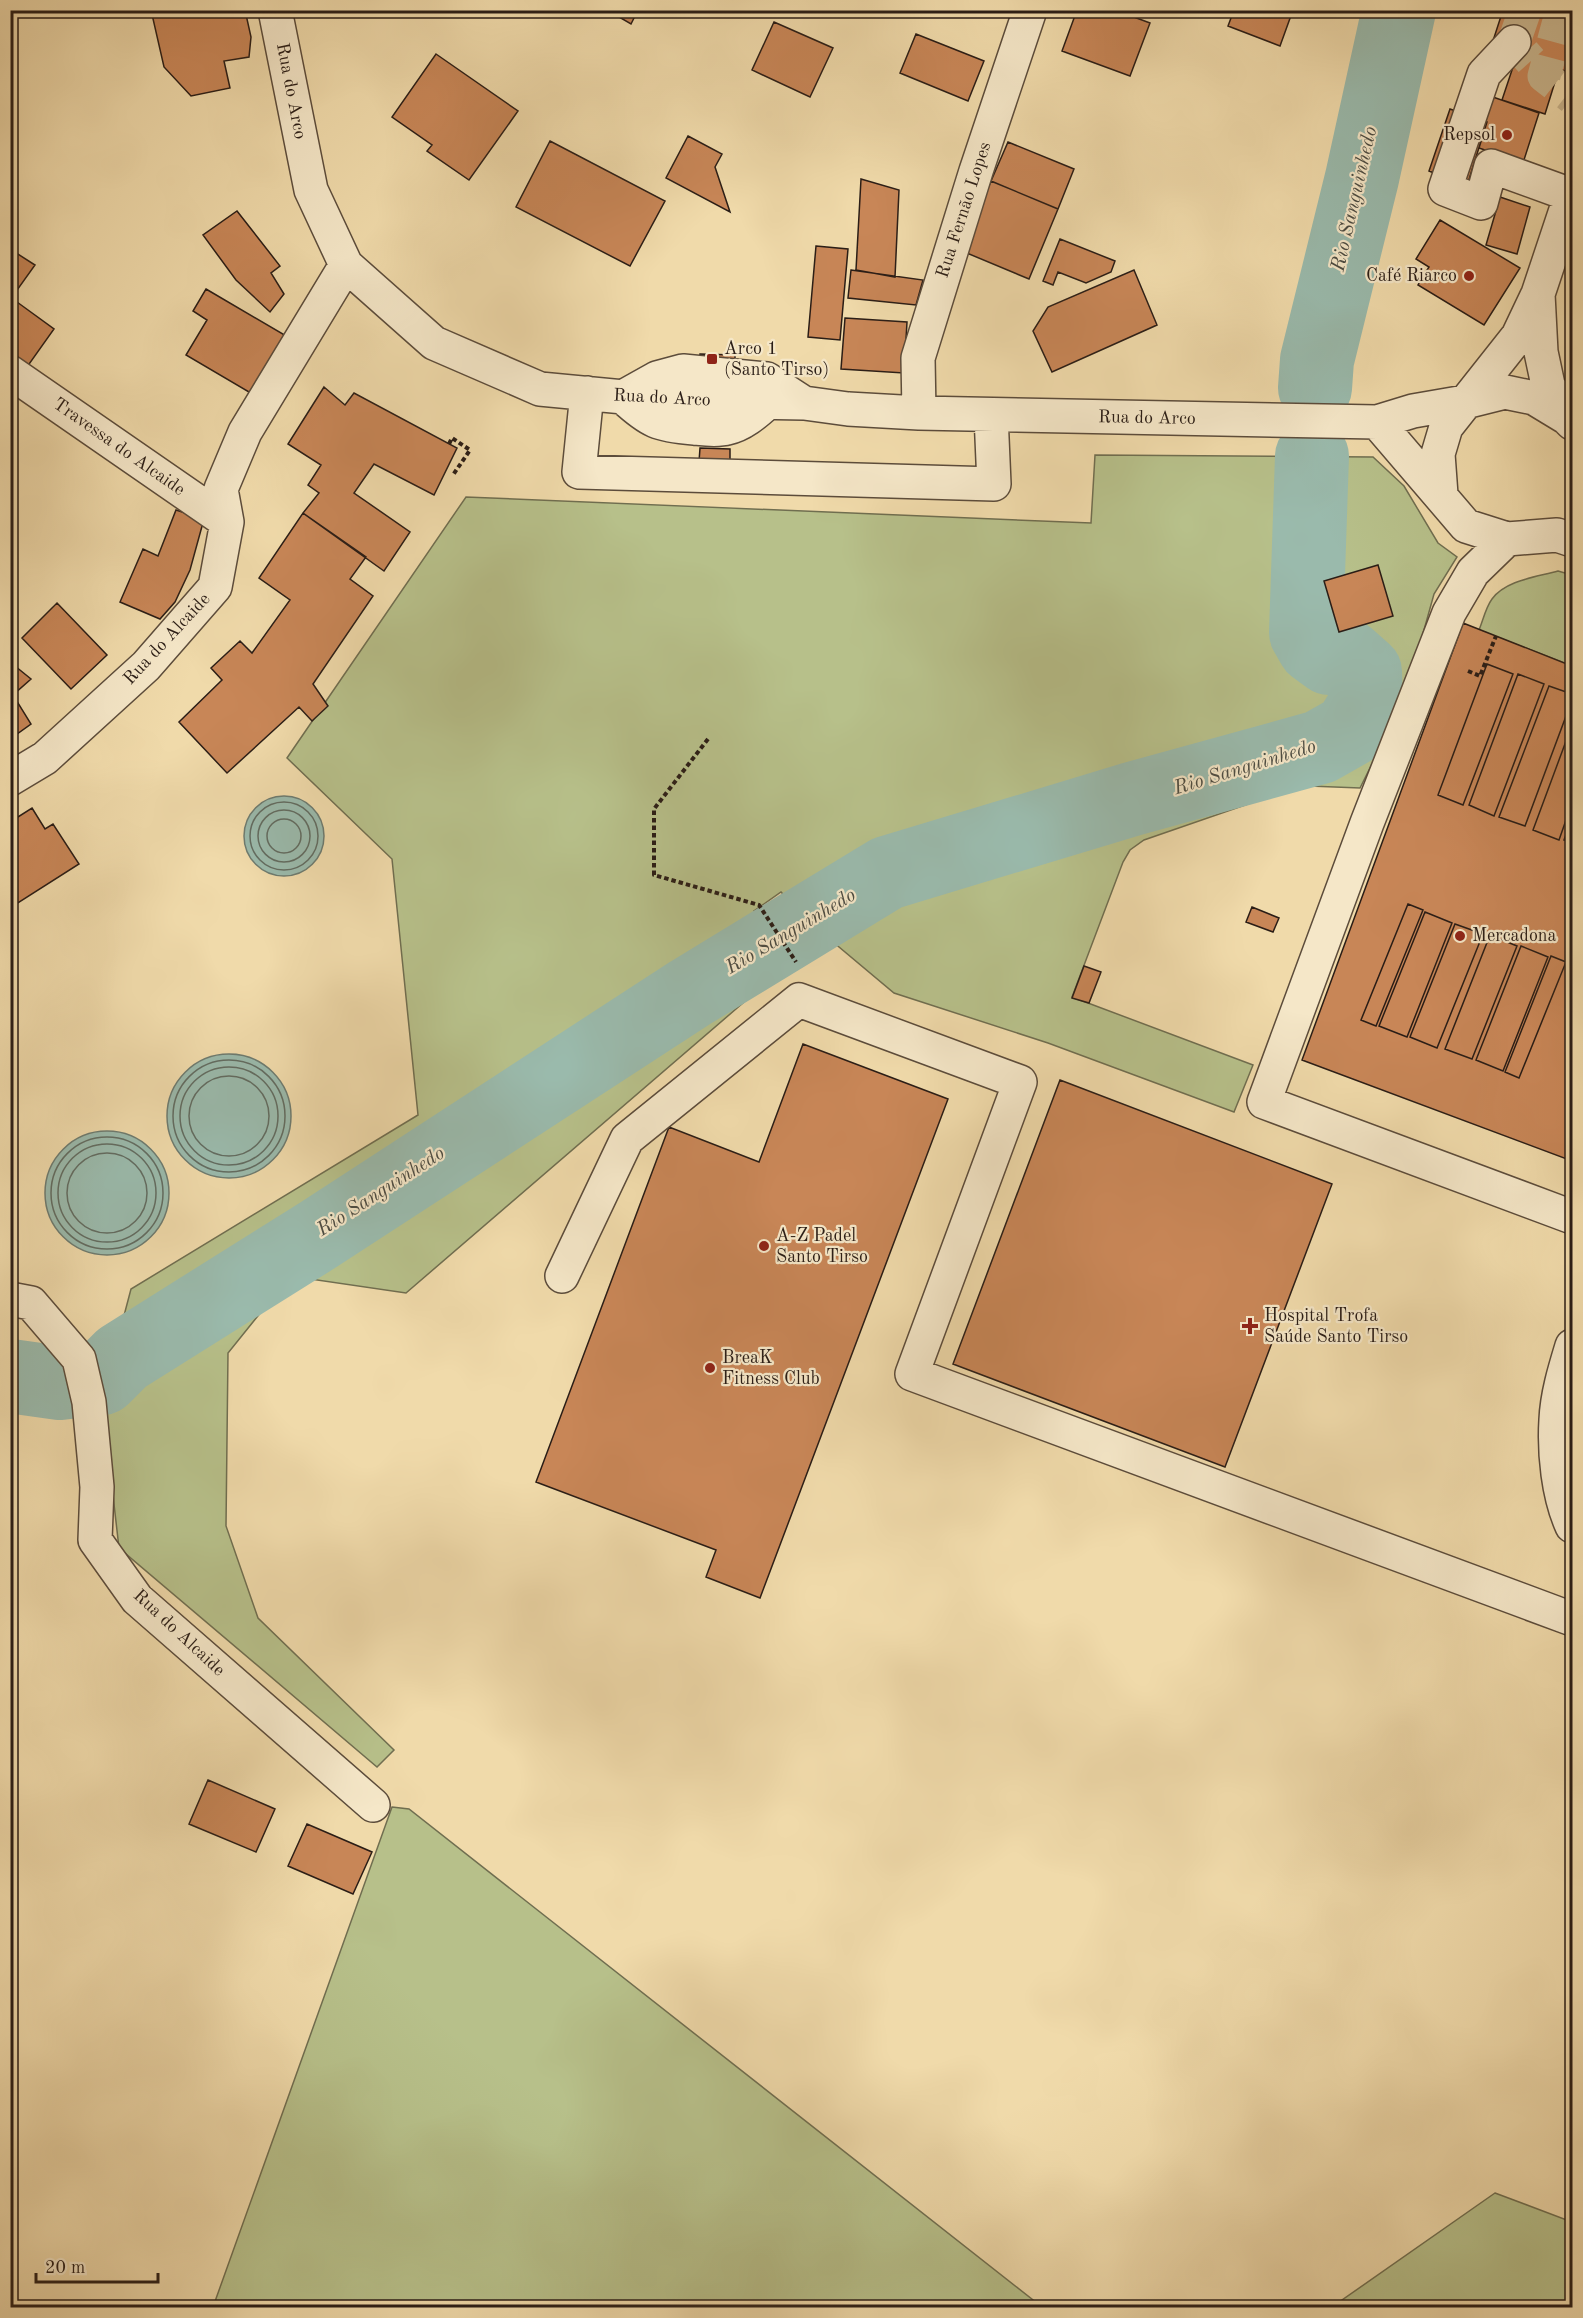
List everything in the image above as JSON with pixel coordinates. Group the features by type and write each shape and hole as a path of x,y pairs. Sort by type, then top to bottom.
{"street":[{"name":"Rua do Arco","path":"275,10 311,190 346,265 434,343 540,389 623,397 642,415 662,425 704,429 728,428 767,404 804,403 848,410 919,413 1377,422"},
{"name":"Rua Fernão Lopes","path":"919,413 918,358 976,171 1030,10"},
{"path":"1441,495 1438,454 1446,427 1518,336 1538,294 1572,193 1491,166 1481,203 1445,189 1485,74 1514,42"},
{"name":"Rua do Alcaide","path":"10,779 45,758 146,666 214,587 227,522 220,489 245,432 346,265"},
{"path":"1538,294 1542,352 1548,385 1570,421"},
{"path":"623,397 657,378 683,371 767,379 804,403"},
{"name":"Travessa do Alcaide","path":"10,372 227,522"},
{"path":"1570,421 1534,398 1505,392 1413,411 1377,422 1466,526 1507,539 1557,535 1572,540"},
{"path":"587,393 579,472 994,484 991,415"},
{"path":"1507,539 1473,572 1449,613 1367,823 1263,1102 1572,1217"},
{"path":"562,1276 627,1139 799,1000 1020,1082 912,1374 1572,1619"},
{"name":"Rua do Alcaide","path":"10,1299 31,1303 80,1359 89,1402 97,1487 95,1540 137,1599 373,1805"},
{"path":"1572,1346 1556,1419 1558,1463 1566,1512 1572,1526"}],"path":[{"path":"449,444 452,438 470,450 453,475"},
{"path":"708,739 654,809 654,874 759,905 794,960"}],"green space":[{"path":"1095,455 1373,457 1404,486 1438,543 1457,557 1434,594 1405,698 1360,788 1309,786 1274,795 1144,840 1130,850 1123,862 1072,997 1253,1065 1234,1112 1048,1043 894,993 808,921 781,892 754,911 785,954 772,978 406,1293 290,1276 228,1353 226,1526 258,1618 394,1750 377,1767 119,1548 102,1399 131,1289 418,1115 392,859 287,758 466,497 1091,523"},
{"path":"1558,571 1572,575 1572,666 1479,630 1492,599 1505,587"},
{"path":"392,1807 409,1809 1042,2307 213,2307"},
{"path":"1495,2193 1572,2222 1572,2307 1332,2307"}],"water":[{"path":"284,796 299,799 312,808 321,821 324,836 321,851 312,864 299,873 284,876 269,873 256,864 247,851 244,836 247,821 256,808 269,799"},
{"path":"229,1054 253,1059 273,1072 286,1092 291,1116 286,1140 273,1160 253,1173 229,1178 205,1173 185,1160 172,1140 167,1116 172,1092 185,1072 205,1059"},
{"path":"107,1131 131,1135 151,1149 165,1169 169,1193 165,1217 151,1237 131,1251 107,1255 83,1251 63,1237 49,1217 45,1193 49,1169 63,1149 83,1135"}],"building":[{"path":"151,10 245,10 251,37 249,57 224,61 230,88 191,96 164,67"},
{"path":"349,10 364,10 359,17"},
{"path":"607,10 638,10 631,24"},
{"path":"1077,10 1115,10 1150,23 1130,76 1062,51"},
{"path":"1234,10 1293,10 1280,46 1228,26"},
{"path":"1503,10 1572,11 1572,59 1568,72 1559,69 1545,114 1502,100 1517,55 1491,47"},
{"path":"774,22 833,48 810,97 752,70"},
{"path":"916,34 984,61 968,101 900,73"},
{"path":"436,54 518,111 469,180 427,151 432,145 392,117"},
{"name":"Repsol","path":"1490,96 1539,113 1523,163 1479,148 1487,122 1482,120"},
{"path":"1450,109 1487,122 1467,186 1429,171"},
{"path":"688,136 722,154 715,167 730,212 666,178"},
{"path":"550,141 665,201 630,266 516,207"},
{"path":"1008,142 1074,169 1058,209 991,181"},
{"path":"861,179 899,190 895,277 856,270"},
{"path":"991,181 1058,209 1029,279 962,251"},
{"path":"1500,197 1530,207 1517,254 1486,245"},
{"path":"237,211 280,266 271,273 284,294 270,312 236,280 203,235"},
{"name":"Café Riarco","path":"1440,220 1520,268 1484,325 1418,285 1429,267 1416,259"},
{"path":"1060,239 1115,261 1111,272 1086,283 1058,272 1053,285 1043,281"},
{"path":"816,246 848,249 840,340 808,337"},
{"path":"10,249 35,265 10,300"},
{"path":"851,270 923,280 916,305 848,298"},
{"path":"1134,270 1157,325 1052,372 1033,331 1048,307"},
{"path":"206,289 288,337 254,395 186,355 207,320 193,311"},
{"path":"17,302 54,329 27,367 10,355 10,311"},
{"path":"845,318 907,322 904,373 841,369"},
{"path":"700,354 735,355 735,367 699,366"},
{"path":"324,387 345,405 354,393 457,448 434,495 374,464 354,493 410,532 384,571 303,513 319,493 308,485 321,465 288,444"},
{"path":"700,448 730,449 730,463 699,462"},
{"path":"176,510 204,519 190,570 175,602 160,619 120,602 143,549 158,556"},
{"path":"303,513 366,557 350,579 373,596 313,684 328,706 312,721 299,707 227,773 179,722 222,680 211,668 240,641 252,653 290,600 259,578"},
{"path":"1378,565 1393,616 1339,632 1324,581"},
{"path":"57,603 107,655 71,689 22,638"},
{"name":"Mercadona","path":"1463,623 1572,666 1572,1161 1302,1060"},
{"path":"10,662 31,679 13,695 31,724 10,739"},
{"path":"1487,664 1513,674 1463,805 1438,795"},
{"path":"1518,674 1544,684 1494,816 1469,805"},
{"path":"1549,686 1572,694 1572,700 1525,826 1499,817"},
{"path":"1572,725 1572,803 1559,840 1533,830"},
{"path":"32,808 45,829 53,824 79,864 10,908 10,822"},
{"path":"1572,818 1572,843 1564,840"},
{"path":"1408,904 1423,910 1376,1026 1361,1020"},
{"path":"1252,907 1279,918 1273,932 1246,922"},
{"path":"1425,912 1452,923 1407,1037 1379,1026"},
{"path":"1455,924 1483,934 1437,1048 1410,1037"},
{"path":"1490,935 1517,946 1472,1059 1445,1049"},
{"path":"1521,946 1548,957 1503,1071 1476,1060"},
{"path":"1551,956 1566,962 1519,1078 1505,1072"},
{"path":"1084,966 1101,972 1089,1003 1072,998"},
{"path":"803,1044 948,1099 760,1598 706,1577 716,1550 536,1482 669,1127 759,1162"},
{"path":"1060,1080 1332,1184 1225,1467 953,1364"},
{"path":"208,1780 275,1809 256,1852 189,1824"},
{"path":"307,1824 372,1852 353,1894 288,1866"}],"waterway":[{"name":"Rio Sanguinhedo","path":"1315,388 1317,360 1362,178 1399,10"},
{"name":"Rio Sanguinhedo","path":"10,1376 60,1383 102,1378 122,1358 318,1235 690,993 887,873 1132,799 1320,747 1350,730 1366,704 1365,672 1347,656 1329,658 1314,647 1306,633 1312,456"}],"tunnel":[{"path":"1525,10 1514,42 1531,61"},
{"path":"1562,10 1544,76 1572,98"}],"place":[{"name":"Repsol","path":"1507,135"},
{"name":"Café Riarco","path":"1469,276"},
{"name":"Arco 1 (Santo Tirso)","path":"712,359"},
{"name":"Mercadona","path":"1460,936"},
{"name":"A-Z Padel Santo Tirso","path":"764,1246"},
{"name":"Hospital Trofa Saúde Santo Tirso","path":"1250,1326"},
{"name":"BreaK Fitness Club","path":"710,1368"}]}
